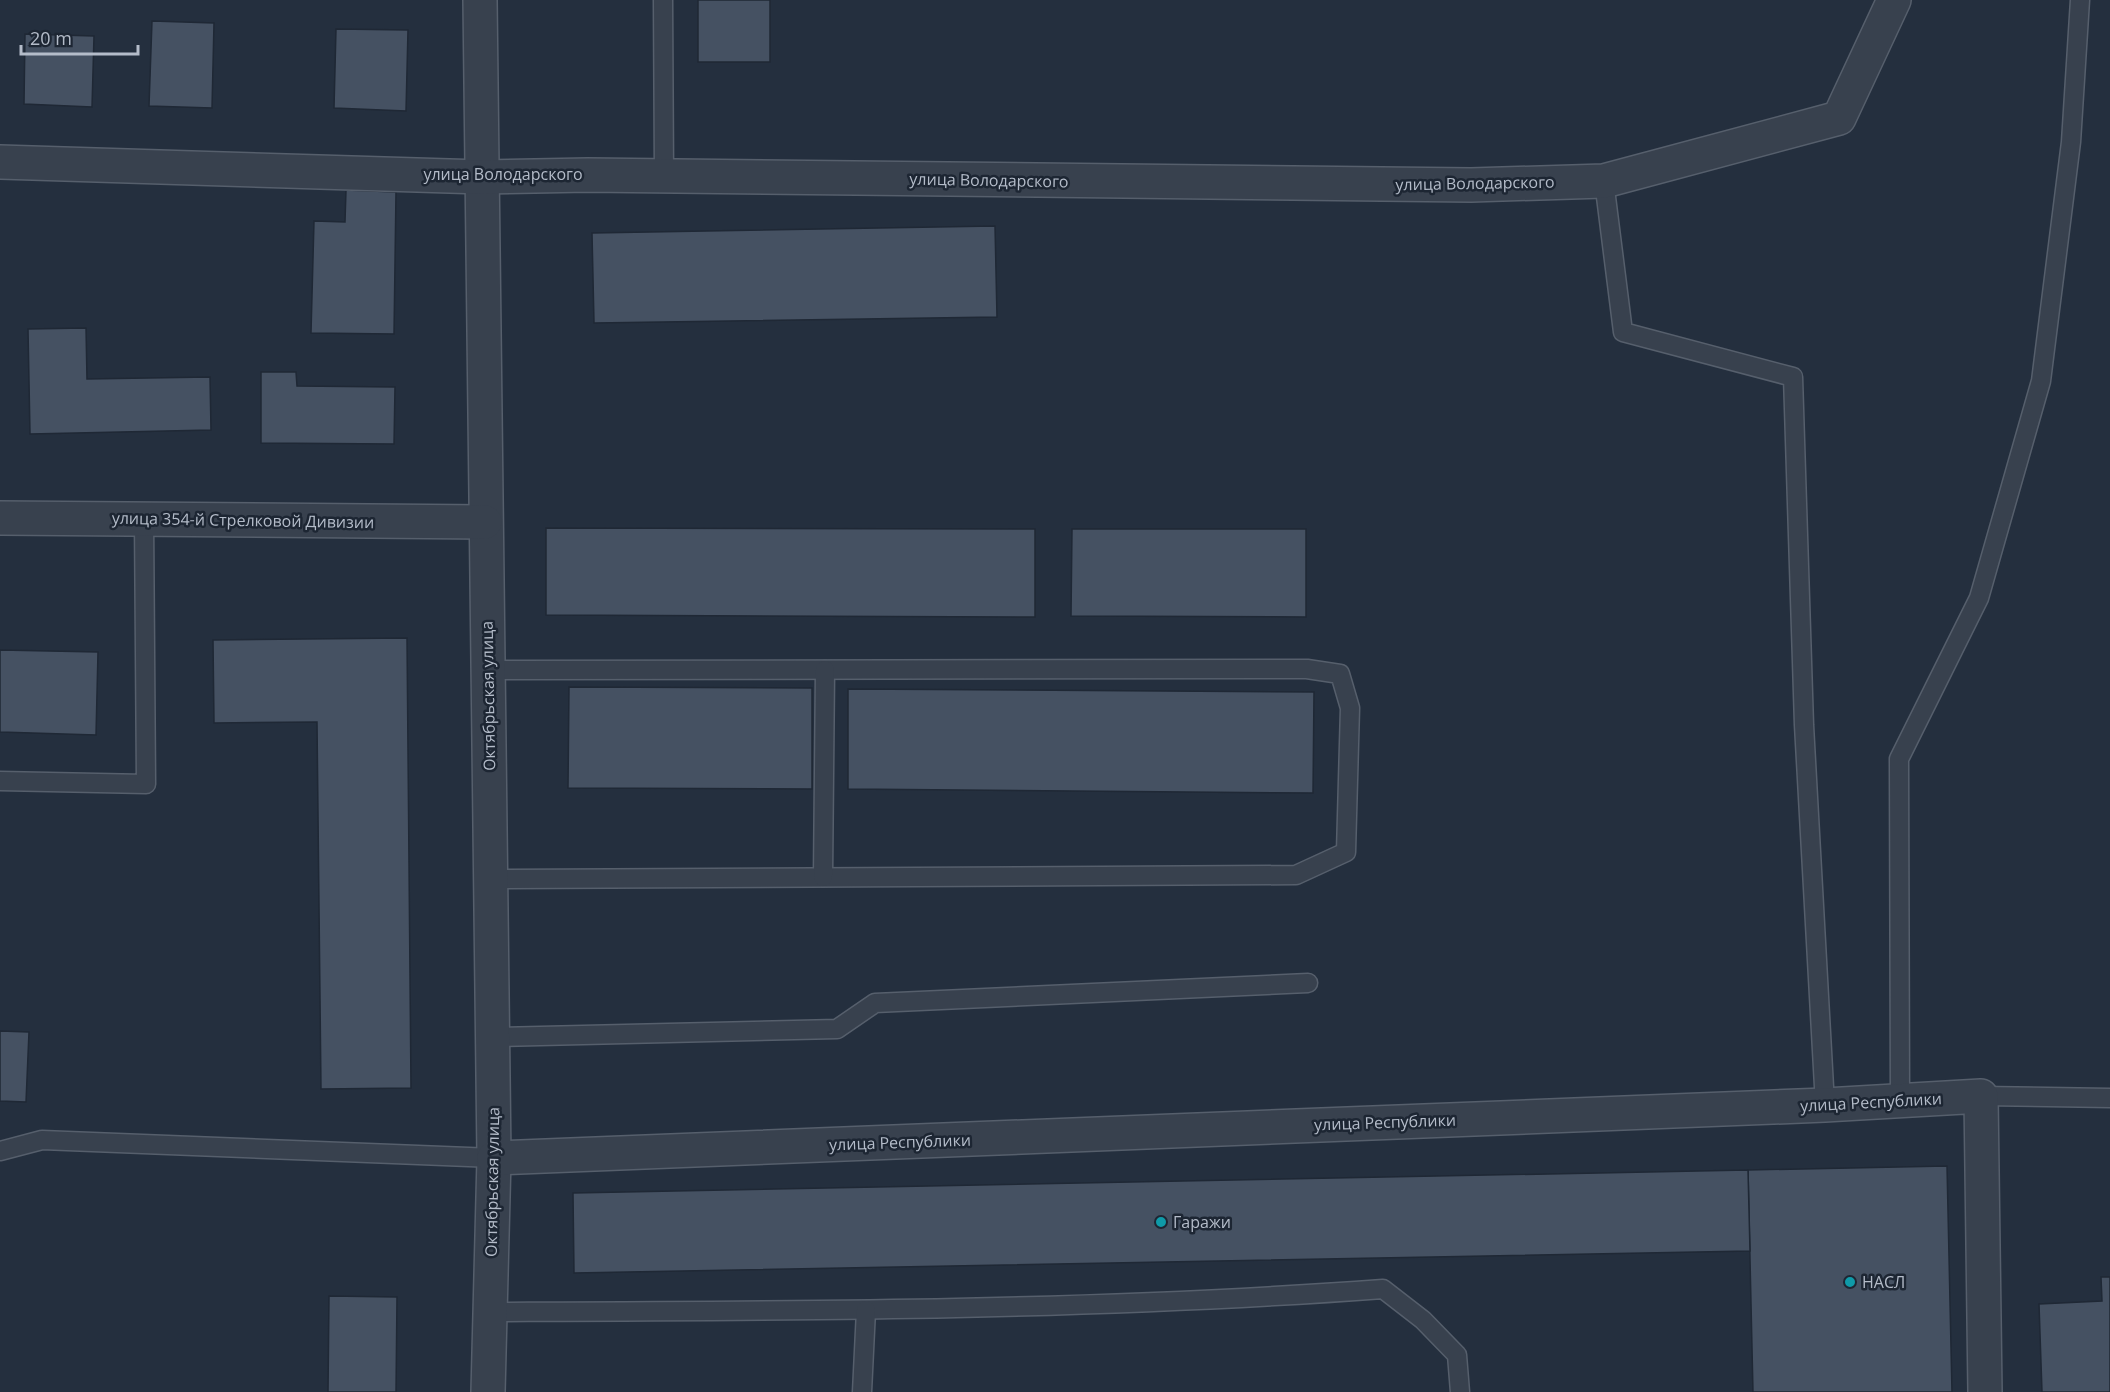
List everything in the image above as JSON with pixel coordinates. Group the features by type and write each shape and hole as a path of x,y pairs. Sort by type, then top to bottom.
{"street":[{"name":"Октябрьская улица","path":"480,0 494,1158 488,1392"},
{"name":"улица Володарского","path":"0,162 482,177 664,176 1471,185 1604,181 1839,118 1894,0"},
{"name":"улица 354-й Стрелковой Дивизии","path":"0,518 485,522"},
{"name":"улица Республики","path":"494,1158 1900,1102 1981,1096"},
{"path":"1981,1096 1985,1392"}],"lane":[{"path":"663,0 664,176"},
{"path":"1900,1102 1899,759 1978,598 2041,381 2071,142 2080,0"},
{"path":"1604,181 1623,332 1793,377 1804,724 1825,1105"},
{"path":"0,781 146,784 144,519"},
{"path":"487,670 1306,669 1340,675 1350,708 1346,852 1296,875 490,879"},
{"path":"823,877 825,670"},
{"path":"492,1037 837,1029 875,1003 1308,983"},
{"path":"1981,1096 2110,1098"},
{"path":"0,1151 42,1140 494,1158"},
{"path":"490,1312 866,1310 1309,1295 1383,1289 1423,1320 1457,1355 1460,1392"},
{"path":"862,1392 866,1310"}],"building":[{"path":"698,0 770,0 770,62 698,62"},
{"path":"152,21 214,23 212,108 149,106"},
{"path":"336,29 408,30 406,111 334,108"},
{"path":"25,34 94,36 92,107 24,104"},
{"path":"346,190 396,192 394,334 311,333 314,221 345,222"},
{"path":"995,226 997,317 594,323 592,233"},
{"path":"86,328 87,379 210,377 211,430 30,434 28,329"},
{"path":"261,372 296,372 297,386 395,387 394,444 261,443"},
{"path":"546,528 1035,529 1035,617 546,615"},
{"path":"1072,529 1306,529 1306,617 1071,616"},
{"path":"407,638 411,1088 321,1089 317,722 214,723 213,640"},
{"path":"0,650 98,652 96,735 0,732"},
{"path":"569,687 812,688 812,789 568,788"},
{"path":"848,689 1314,692 1313,793 848,789"},
{"path":"0,1031 29,1032 26,1102 0,1101"},
{"name":"НАСЛ","path":"1947,1166 1952,1392 1753,1392 1748,1170"},
{"name":"Гаражи","path":"1748,1170 1750,1251 574,1273 573,1193"},
{"path":"2101,1277 2110,1277 2110,1392 2042,1392 2039,1304 2102,1301"},
{"path":"329,1296 397,1297 396,1392 328,1392"}],"place":[{"name":"Гаражи","path":"1161,1222"},
{"name":"НАСЛ","path":"1850,1282"}]}
